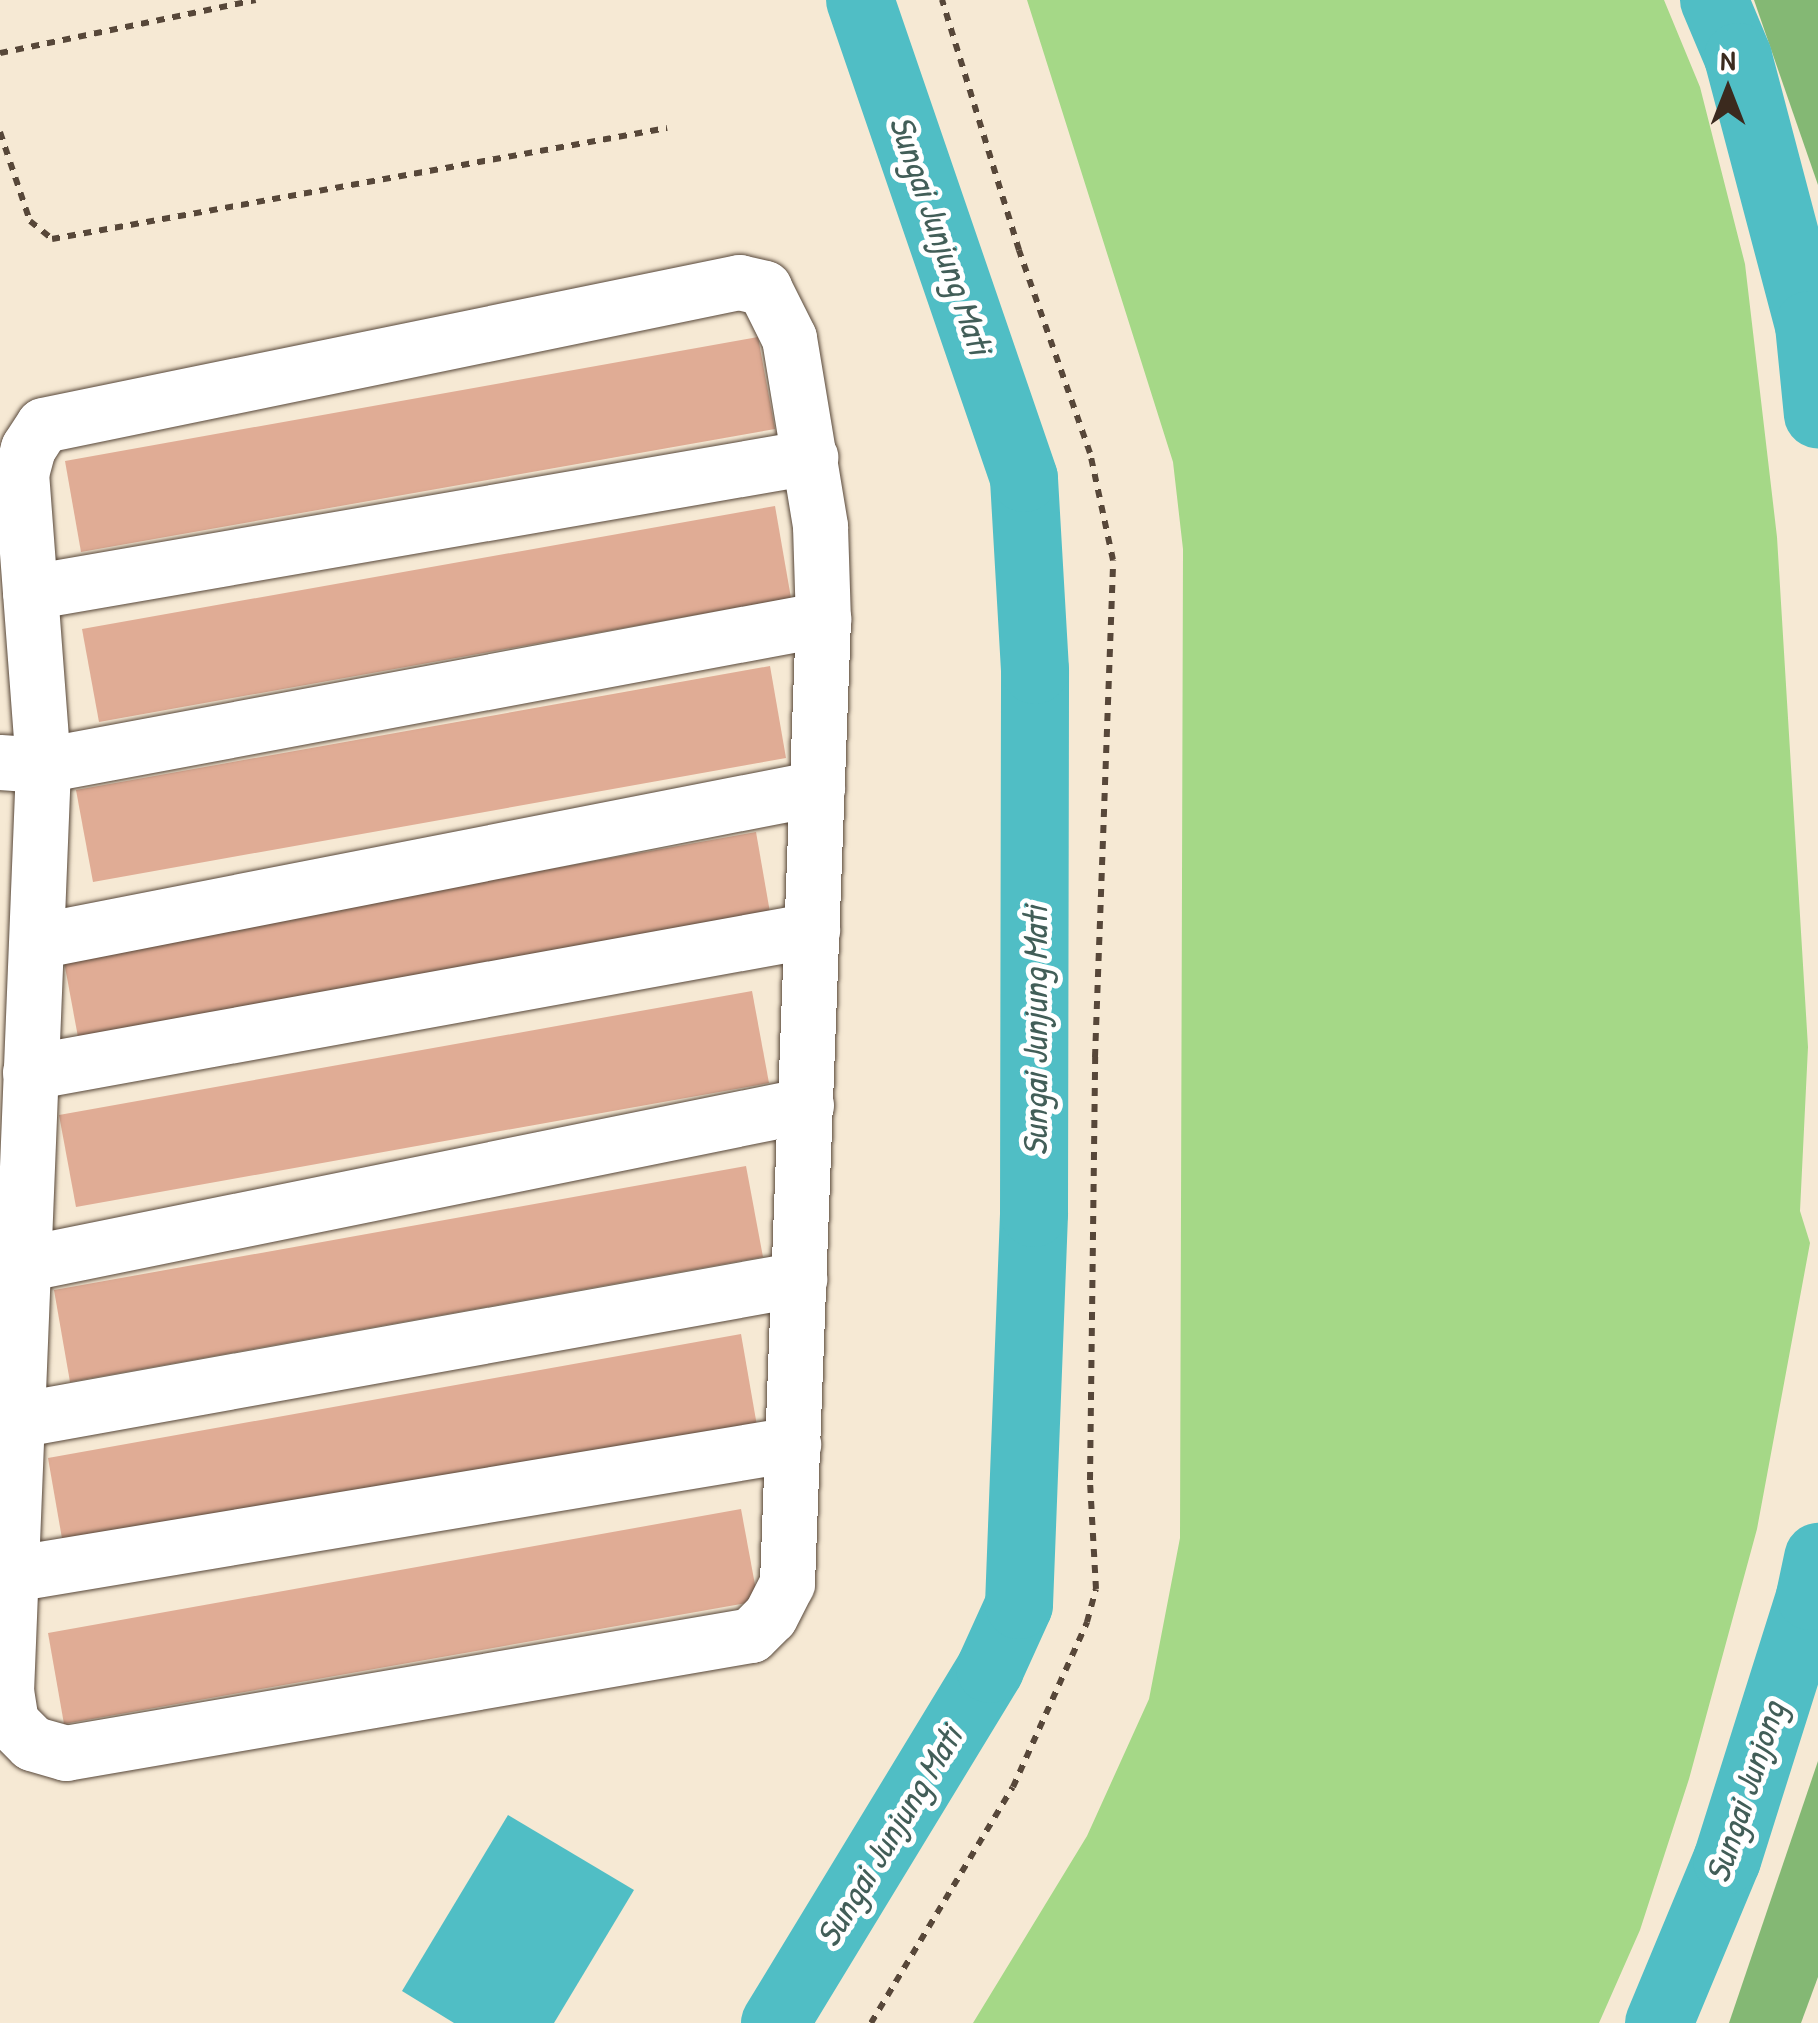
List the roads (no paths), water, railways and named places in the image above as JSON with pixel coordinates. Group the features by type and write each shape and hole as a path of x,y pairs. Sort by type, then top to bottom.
{"lane":[{"path":"739,282 764,288 789,338 810,456 820,526 824,619 787,1583 770,1616 751,1635 85,1750 66,1753 32,1743 11,1722 6,1692 10,1574 8,1416 22,1264 37,940 22,764 30,592 21,474 28,448 44,425 739,282"},
{"path":"30,592 810,456"},
{"path":"22,764 824,619"},
{"path":"37,940 817,788"},
{"path":"30,1072 812,930"},
{"path":"22,1264 806,1105"},
{"path":"8,1416 800,1279"},
{"path":"10,1574 793,1444"}],"water":[{"path":"508,1815 634,1890 554,2023 454,2023 402,1991"}],"waterway":[{"name":"Sungai Junjung Mati","path":"775,2023 990,1669 1019,1605 1034,1213 1035,670 1024,478 860,0"},
{"name":"Sungai Junjong","path":"1714,0 1738,57 1809,325 1818,415"},
{"name":"Sungai Junjong","path":"1659,2023 1727,1860 1810,1596 1818,1557"}]}
